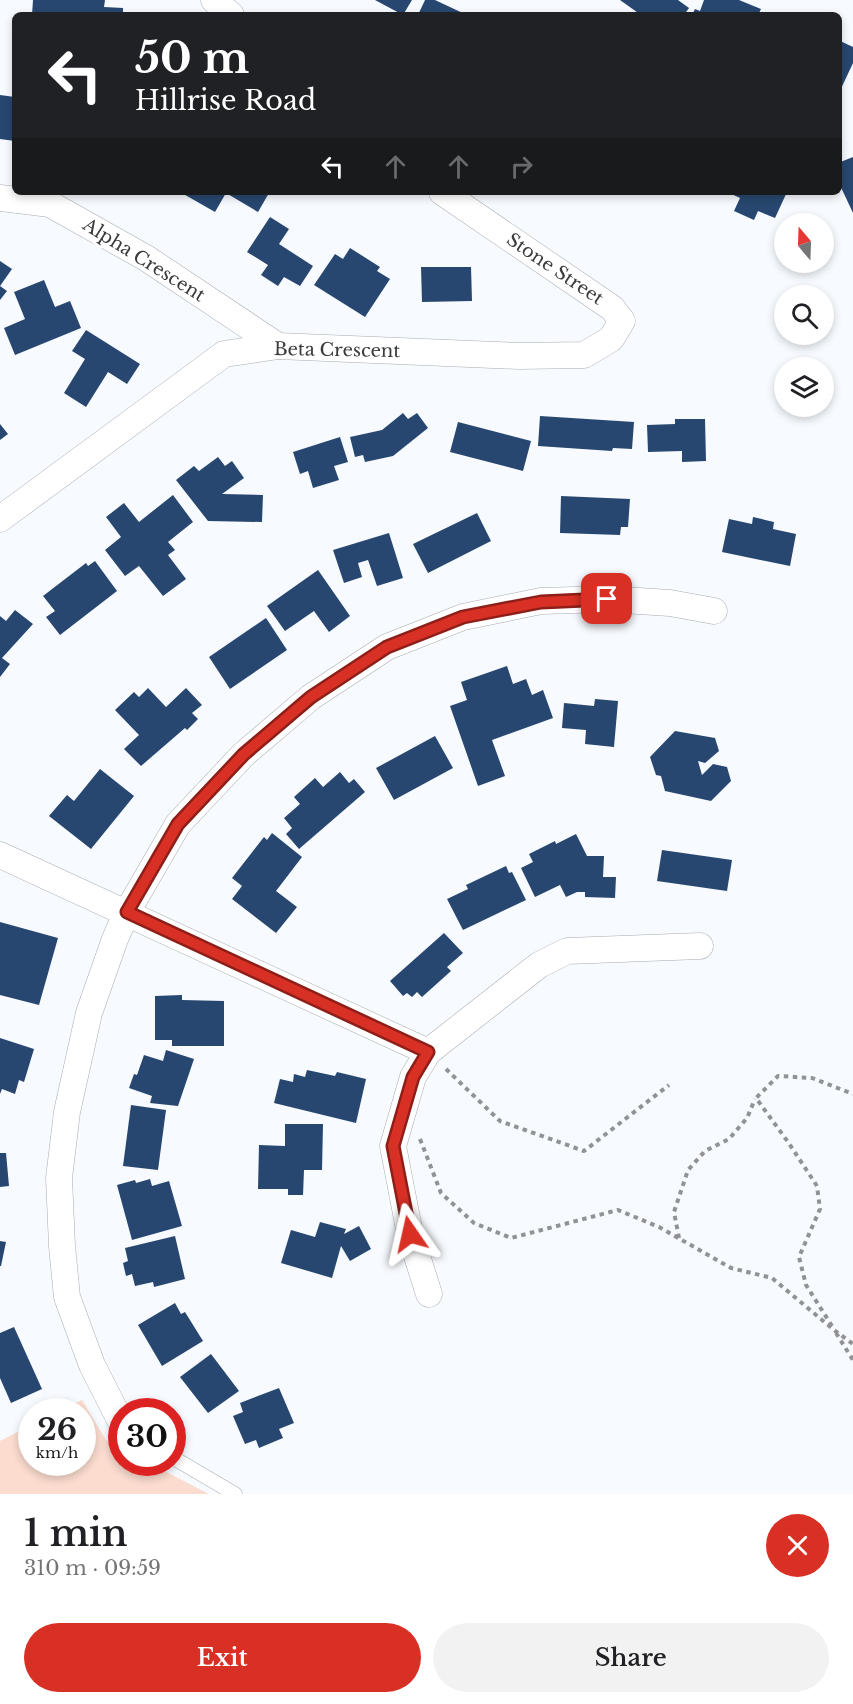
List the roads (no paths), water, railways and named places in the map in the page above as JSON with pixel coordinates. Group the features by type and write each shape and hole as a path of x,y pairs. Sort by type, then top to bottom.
{"street":[{"path":"214,0 228,12"},
{"name":"Stone Street","path":"446,195 612,308 622,321 611,339 584,355"},
{"name":"Alpha Crescent","path":"0,198 50,204 146,258 278,346"},
{"name":"Beta Crescent","path":"0,519 224,354 278,346 519,356 584,355"},
{"path":"109,1398 92,1365 68,1297 62,1246 59,1178 67,1112 89,1013 127,912 178,824 244,754 311,697 387,647 463,617 541,602 618,600 670,603 714,611"},
{"path":"0,855 428,1052"},
{"path":"429,1294 410,1234 393,1146 413,1077 428,1052 539,964 567,951 700,945"}],"lane":[{"path":"186,1466 235,1494"}]}
